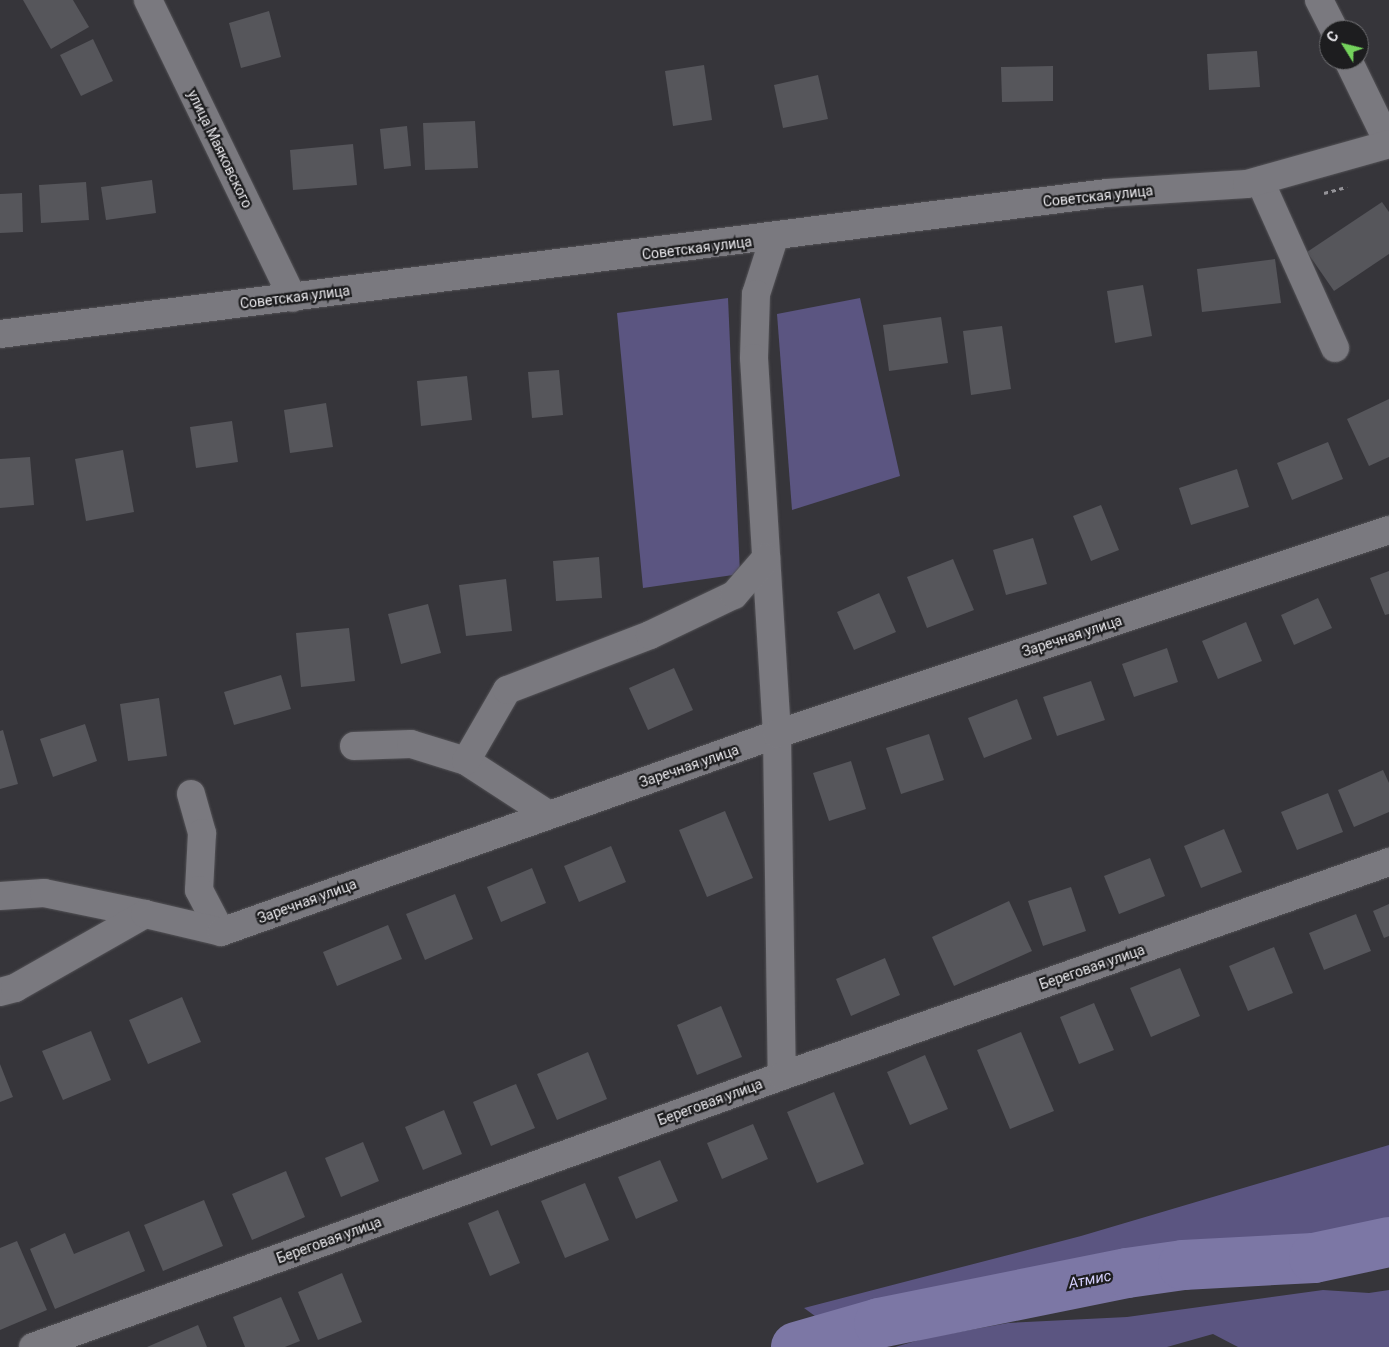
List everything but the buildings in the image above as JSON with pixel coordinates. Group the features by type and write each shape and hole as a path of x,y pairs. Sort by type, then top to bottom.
{"street":[{"name":"улица Маяковского","path":"148,0 293,298"},
{"path":"1319,0 1329,20"},
{"path":"1353,70 1389,144"},
{"name":"Советская улица","path":"0,334 774,238 1106,193 1260,181 1389,144"},
{"path":"1260,181 1334,348"},
{"path":"774,238 756,294 754,358 778,734 782,1076"},
{"name":"Заречная улица","path":"221,932 778,734 1389,530"},
{"path":"466,761 507,690 650,635 734,595 766,558"},
{"path":"354,746 411,744 466,761 549,815"},
{"path":"191,794 202,833 199,890 221,932"},
{"name":"Береговая улица","path":"33,1347 782,1076 1389,862"},
{"path":"0,896 44,893 221,932"},
{"path":"0,992 15,988 145,914"}],"shaded area":[{"path":"728,298 740,574 643,588 617,313"},
{"path":"860,298 900,476 792,510 777,314"},
{"path":"1389,1145 1389,1224 1351,1239 1295,1243 1220,1261 1142,1255 1037,1270 826,1324 804,1308 1081,1236"},
{"path":"1323,1290 1369,1293 1389,1290 1389,1347 1238,1347 1213,1334 1167,1347 895,1347 926,1338 1008,1323 1127,1317"}],"waterway":[{"name":"Атмис","path":"796,1347 879,1323 1127,1273 1183,1265 1314,1258 1389,1242"}]}
